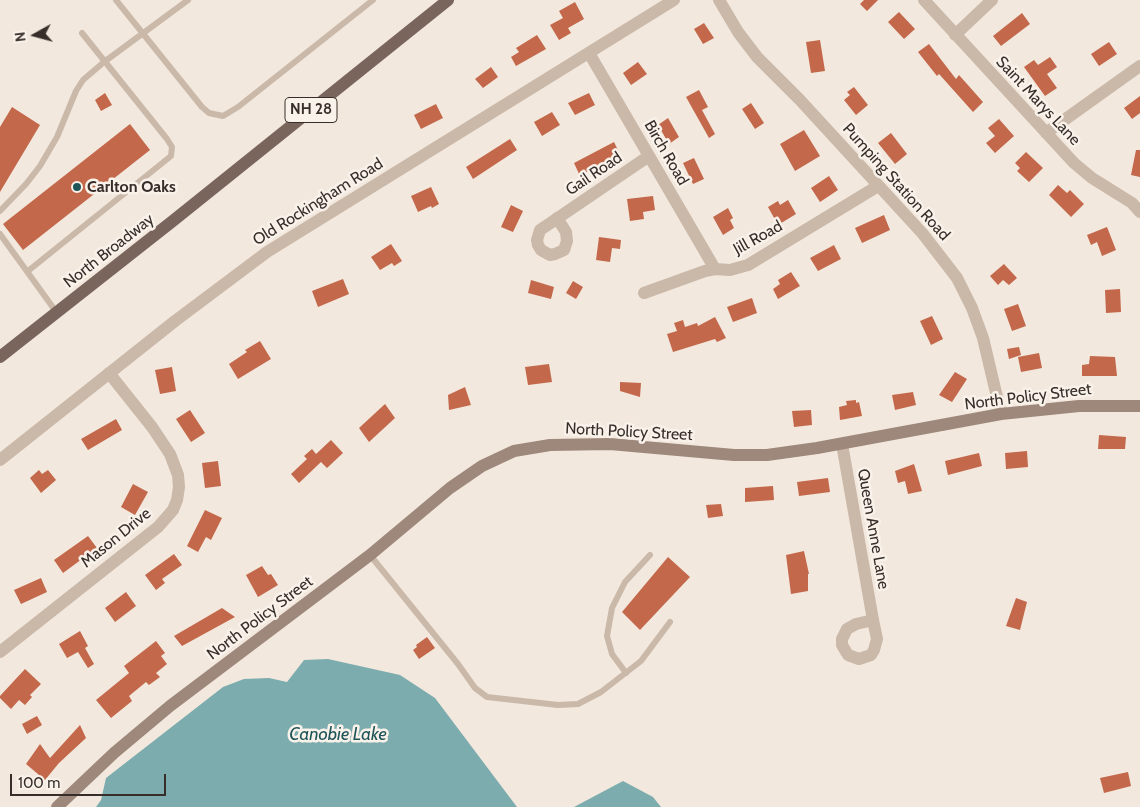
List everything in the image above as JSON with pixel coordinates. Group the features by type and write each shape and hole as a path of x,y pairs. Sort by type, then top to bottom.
{"main road":[{"name":"North Broadway","path":"0,357 448,0"}],"street":[{"name":"Old Rockingham Road","path":"0,460 241,270 267,252 674,0"},
{"name":"Pumping Station Road","path":"719,0 751,50 800,100 949,266 965,292 972,308 985,345 1001,414"},
{"name":"Saint Marys Lane","path":"924,0 1082,172 1132,203 1140,212"},
{"path":"955,35 992,0"},
{"name":"Birch Road","path":"590,53 715,269"},
{"path":"1046,133 1140,66"},
{"name":"Gail Road","path":"557,218 649,156"},
{"name":"Jill Road","path":"644,293 715,269 730,270 748,265 878,186"},
{"name":"Mason Drive","path":"0,652 158,526 173,510 177,500 178,476 170,454 152,427 109,373"},
{"name":"North Policy Street","path":"57,807 114,753 170,706 370,554 464,477 498,458 532,447 569,444 610,444 750,455 784,453 1001,414 1079,406 1140,406"},
{"name":"Queen Anne Lane","path":"842,444 873,620"}],"lane":[{"path":"116,0 202,107 209,113 222,116 238,107 374,0"},
{"path":"0,211 36,171 57,137 76,91 90,73 188,0"},
{"path":"28,271 171,156 172,148 168,139 82,33"},
{"path":"0,234 57,313"},
{"path":"370,554 475,688 487,697 558,705 578,704 601,692 640,661 670,622"},
{"path":"626,672 612,654 607,636 612,608 625,582 650,555"}],"water":[{"name":"Canobie Lake","path":"328,659 400,675 435,698 517,807 96,807 101,800 106,778 223,687 244,679 269,678 287,682 304,660"},
{"path":"623,781 653,797 661,807 574,807"}],"building":[{"path":"864,0 878,0 867,11 860,4"},
{"path":"575,2 584,19 568,28 571,33 559,40 550,25 563,18 559,11"},
{"path":"899,12 915,29 904,39 888,22"},
{"path":"1022,13 1030,24 1001,46 993,36"},
{"path":"704,23 714,38 703,44 694,29"},
{"path":"537,35 546,49 516,66 511,57 519,52 516,48"},
{"path":"820,40 825,71 811,73 806,42"},
{"path":"1109,42 1117,54 1099,66 1091,54"},
{"path":"929,44 956,79 959,75 983,102 973,112 939,74 937,76 918,52"},
{"path":"1050,57 1057,67 1047,74 1057,88 1045,96 1024,67 1034,60 1038,65"},
{"path":"638,62 647,74 631,85 623,73"},
{"path":"491,67 498,77 483,88 475,79"},
{"path":"854,87 868,105 856,115 844,100 850,95 847,92"},
{"path":"699,90 708,107 702,110 715,134 709,138 686,97"},
{"path":"105,93 112,105 101,111 95,100"},
{"path":"589,93 595,105 575,115 568,103"},
{"path":"1140,96 1140,113 1132,119 1124,108"},
{"path":"751,103 764,123 755,129 742,109"},
{"path":"436,104 443,118 421,129 414,115"},
{"path":"12,107 40,125 0,192 0,127"},
{"path":"552,112 560,125 542,136 534,122"},
{"path":"668,118 679,137 669,144 658,125"},
{"path":"999,119 1014,136 995,153 986,143 995,136 988,128"},
{"name":"Carlton Oaks","path":"130,124 150,150 23,250 3,224"},
{"path":"804,130 820,156 795,171 780,144"},
{"path":"891,133 907,154 895,164 878,143"},
{"path":"510,139 517,150 473,179 466,167"},
{"path":"614,142 620,154 580,176 574,163"},
{"path":"1136,150 1140,150 1140,177 1131,175"},
{"path":"1026,152 1043,168 1029,182 1017,171 1020,168 1015,163"},
{"path":"694,158 704,179 693,184 683,163"},
{"path":"829,176 838,190 820,202 811,188"},
{"path":"1058,185 1067,193 1070,190 1084,204 1071,217 1049,195"},
{"path":"431,187 439,204 418,212 411,196"},
{"path":"653,196 655,210 643,212 644,219 630,221 627,199"},
{"path":"788,200 796,214 778,225 768,207 778,201 780,205"},
{"path":"511,205 523,211 513,232 501,227"},
{"path":"728,208 733,218 730,220 734,228 723,235 713,217"},
{"path":"884,215 890,230 862,243 855,228"},
{"path":"1107,227 1116,250 1102,256 1097,242 1091,245 1087,235"},
{"path":"599,237 621,240 620,249 612,248 610,262 596,260"},
{"path":"391,244 402,261 394,266 392,263 380,270 371,257"},
{"path":"834,245 841,259 818,271 810,258"},
{"path":"1004,264 1017,278 1009,285 1003,280 998,285 990,276"},
{"path":"791,272 800,286 778,299 773,289 780,284 778,280"},
{"path":"343,279 349,294 318,307 312,291"},
{"path":"531,280 554,287 551,299 528,293"},
{"path":"573,281 583,287 576,299 566,293"},
{"path":"1120,289 1121,312 1106,313 1105,290"},
{"path":"752,298 757,313 733,322 727,307"},
{"path":"1018,304 1026,326 1012,331 1004,309"},
{"path":"932,316 943,339 931,345 920,321"},
{"path":"715,317 726,338 717,342 715,339 673,352 667,334 677,331 674,323 683,320 685,327 697,323 698,326"},
{"path":"260,341 271,359 238,379 229,364 247,352 245,350"},
{"path":"1019,347 1021,355 1009,359 1007,349"},
{"path":"1039,353 1042,368 1021,372 1018,357"},
{"path":"1090,356 1115,357 1117,376 1082,376 1082,365 1089,364"},
{"path":"549,364 552,382 528,385 525,367"},
{"path":"172,367 176,391 160,394 155,370"},
{"path":"955,372 967,379 952,402 939,395"},
{"path":"620,382 641,383 640,397 620,391"},
{"path":"465,387 471,405 449,410 448,395"},
{"path":"913,392 916,405 895,410 892,395"},
{"path":"856,400 856,403 859,402 862,416 840,420 839,407 847,405 846,401"},
{"path":"385,404 395,418 369,442 359,428"},
{"path":"190,410 205,433 191,442 176,419"},
{"path":"811,410 812,425 794,427 792,411"},
{"path":"116,419 122,430 88,450 81,439"},
{"path":"1099,435 1126,437 1125,449 1098,449"},
{"path":"331,440 343,453 327,468 321,462 299,483 291,474 307,459 304,456 312,449 316,454"},
{"path":"1027,451 1028,467 1006,469 1005,453"},
{"path":"979,453 982,466 948,475 945,461"},
{"path":"218,461 221,486 205,488 202,463"},
{"path":"914,464 922,491 908,494 905,481 898,483 895,471"},
{"path":"39,470 42,474 48,470 56,480 41,493 30,478"},
{"path":"828,478 830,492 799,496 797,482"},
{"path":"133,484 148,492 135,515 121,507"},
{"path":"773,486 774,500 745,502 745,488"},
{"path":"721,504 723,516 708,518 706,505"},
{"path":"205,510 222,518 211,540 206,537 198,552 187,546"},
{"path":"88,536 97,548 63,573 54,560"},
{"path":"804,551 809,574 808,591 791,594 786,555"},
{"path":"174,554 182,565 162,579 165,583 156,590 145,575"},
{"path":"668,557 690,577 640,630 622,612"},
{"path":"262,566 268,575 271,574 278,585 258,597 246,575"},
{"path":"41,578 47,592 21,604 14,590"},
{"path":"126,592 136,606 115,622 105,608"},
{"path":"1016,598 1027,602 1020,630 1006,626"},
{"path":"222,608 235,617 182,646 174,636"},
{"path":"80,631 88,646 85,648 94,664 88,668 78,652 67,658 59,644"},
{"path":"427,637 435,648 419,659 413,650 417,647 416,645"},
{"path":"156,641 165,653 161,656 167,664 156,673 160,677 149,685 146,682 129,696 132,701 111,718 96,700 129,673 124,666"},
{"path":"25,669 41,684 30,695 32,697 25,705 19,700 11,709 0,696"},
{"path":"37,716 42,725 27,734 22,724"},
{"path":"80,725 86,738 59,763 45,780 26,764 40,744 50,758"},
{"path":"1128,772 1131,786 1104,793 1100,778"}],"place":[{"name":"Carlton Oaks","path":"77,187"}]}
